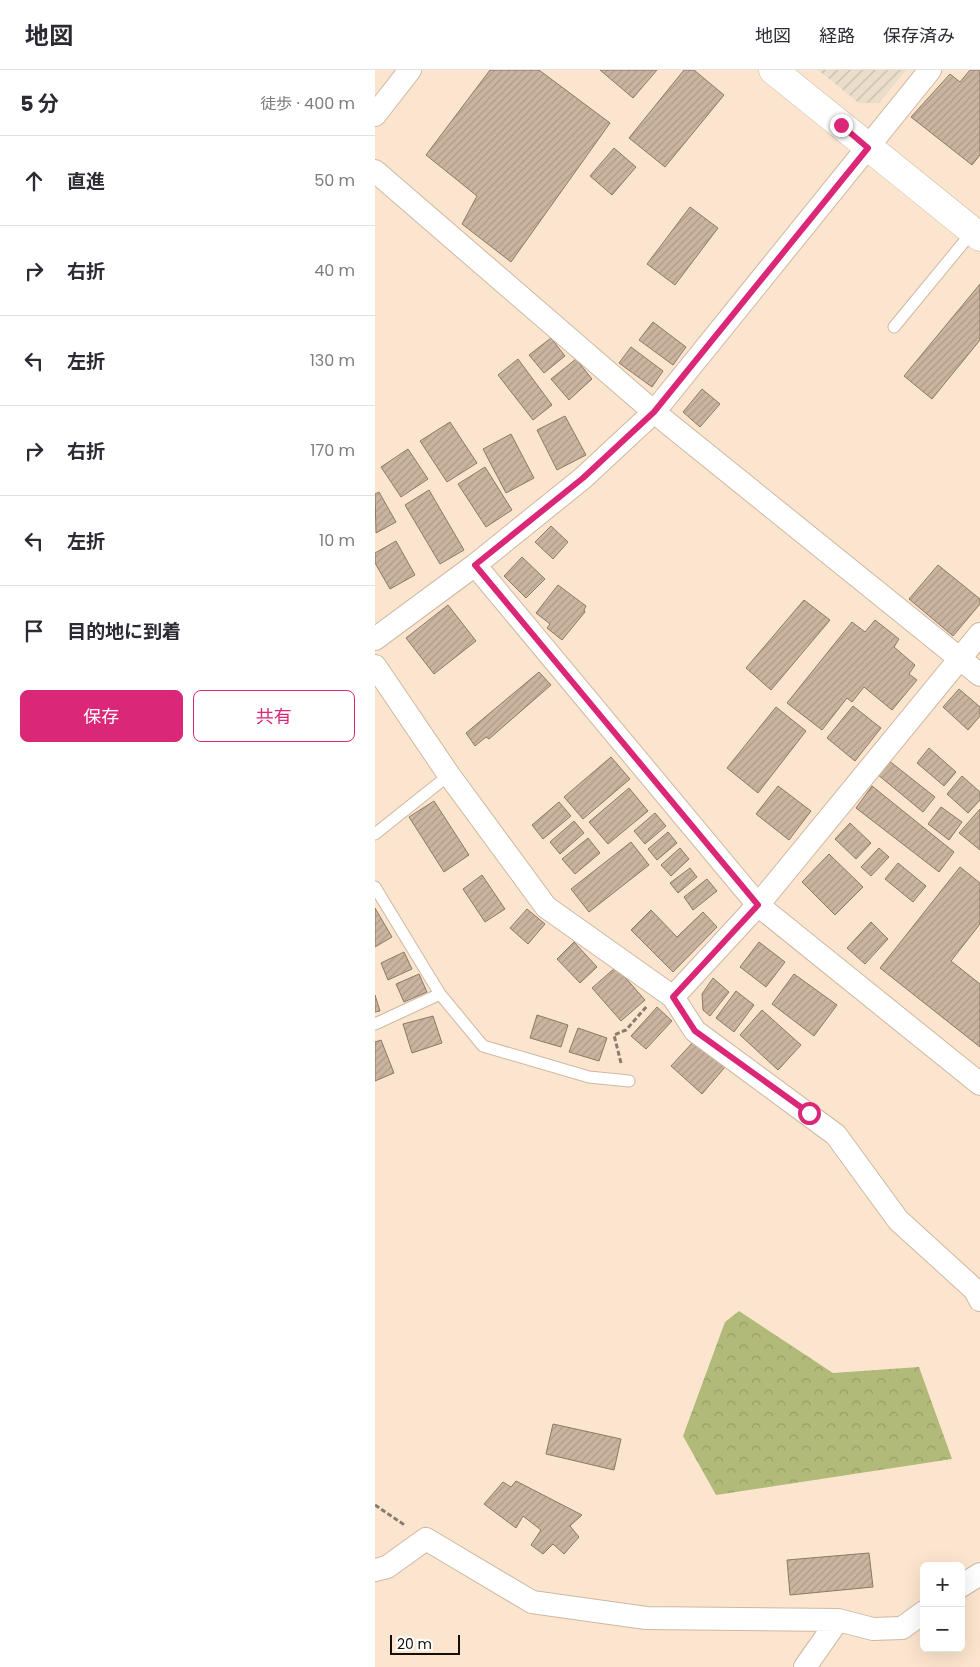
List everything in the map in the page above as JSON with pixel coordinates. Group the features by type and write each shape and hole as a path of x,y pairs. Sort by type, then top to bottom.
{"street":[{"path":"375,115 410,70"},
{"path":"773,70 977,234"},
{"path":"375,639 475,565 583,478 654,412 930,70"},
{"path":"375,171 654,412 980,675"},
{"path":"475,565 758,905 980,1084"},
{"path":"667,993 758,905 980,634"},
{"path":"375,666 449,775 546,907 667,993 695,1031 836,1135 898,1220 979,1291"},
{"path":"375,1570 387,1566 426,1539 532,1602 646,1618 838,1620 873,1629 902,1628 920,1615"},
{"path":"965,1583 980,1574"},
{"path":"805,1667 838,1620"}],"lane":[{"path":"894,327 977,234"},
{"path":"375,834 449,775"},
{"path":"376,891 440,994 483,1046 589,1076 627,1080"},
{"path":"375,1024 440,994"}],"path":[{"path":"627,1080 614,1035 627,1030 667,993"},
{"path":"375,1505 426,1539"}],"shaded area":[{"path":"818,70 906,70 879,103 859,103"}],"green space":[{"path":"739,1311 833,1373 919,1367 952,1459 716,1495 683,1436 725,1322"}],"building":[{"path":"490,70 539,70 610,123 511,262 462,224 477,196 426,155"},
{"path":"600,70 657,70 633,98"},
{"path":"684,70 694,70 724,95 665,167 629,138"},
{"path":"970,70 980,70 980,155 972,165 911,117 950,74 960,82"},
{"path":"614,148 636,167 612,195 590,176"},
{"path":"690,207 718,228 675,285 647,264"},
{"path":"980,284 980,340 932,399 904,376"},
{"path":"653,322 686,347 673,365 639,340"},
{"path":"551,338 565,356 544,373 529,355"},
{"path":"631,347 663,371 652,387 619,363"},
{"path":"518,359 552,405 533,420 498,375"},
{"path":"576,359 592,379 569,400 551,379"},
{"path":"702,389 720,404 700,427 683,412"},
{"path":"565,416 586,455 557,470 537,430"},
{"path":"450,422 477,463 447,482 420,441"},
{"path":"511,434 534,478 506,493 483,449"},
{"path":"408,449 428,479 401,497 381,467"},
{"path":"485,467 512,510 486,527 458,484"},
{"path":"429,490 464,550 440,564 405,505"},
{"path":"379,492 396,522 376,533 375,494"},
{"path":"551,526 568,542 553,559 535,542"},
{"path":"396,541 415,575 390,589 375,563 375,553"},
{"path":"522,557 545,579 526,598 504,576"},
{"path":"938,565 980,599 980,604 953,636 909,599"},
{"path":"558,585 586,606 585,612 562,640 547,628 550,624 536,613"},
{"path":"804,600 830,620 771,690 746,668"},
{"path":"448,605 476,641 434,674 406,638"},
{"path":"875,620 899,639 894,647 915,665 909,674 917,680 892,710 864,687 852,702 847,698 822,730 787,703 852,622 865,632"},
{"path":"539,672 551,685 489,739 486,737 475,746 466,733"},
{"path":"959,689 980,707 980,716 968,730 943,707"},
{"path":"853,706 881,728 855,761 827,738"},
{"path":"776,707 806,731 758,793 727,768"},
{"path":"929,748 956,772 944,786 917,763"},
{"path":"611,757 630,779 583,819 564,797"},
{"path":"888,760 935,797 923,812 877,774"},
{"path":"962,776 980,792 980,800 968,813 947,794"},
{"path":"778,786 811,811 789,840 756,814"},
{"path":"872,786 954,852 939,872 856,808"},
{"path":"629,788 648,811 608,844 589,822"},
{"path":"434,801 469,855 444,872 409,817"},
{"path":"559,802 571,816 543,839 532,825"},
{"path":"941,807 962,822 949,840 928,824"},
{"path":"980,809 980,850 959,833"},
{"path":"655,813 666,826 645,844 634,831"},
{"path":"574,821 584,833 560,854 550,842"},
{"path":"850,823 871,843 856,859 835,839"},
{"path":"668,832 677,843 657,860 648,849"},
{"path":"588,838 600,853 575,874 562,859"},
{"path":"631,842 649,865 589,912 571,889"},
{"path":"680,848 689,859 671,876 661,865"},
{"path":"879,848 889,857 871,876 861,867"},
{"path":"829,854 863,887 835,915 802,882"},
{"path":"898,863 926,886 913,902 885,879"},
{"path":"960,867 980,883 980,924 951,961 980,984 980,1047 880,968"},
{"path":"690,868 697,877 678,893 670,883"},
{"path":"482,875 505,909 485,922 463,889"},
{"path":"707,879 717,891 693,910 684,897"},
{"path":"375,908 392,937 375,947"},
{"path":"527,909 545,924 528,944 510,928"},
{"path":"651,910 677,937 703,912 717,927 673,972 631,930"},
{"path":"871,922 888,939 865,964 847,948"},
{"path":"574,942 597,967 580,983 557,959"},
{"path":"759,942 785,962 766,987 740,967"},
{"path":"404,952 412,969 388,980 381,963"},
{"path":"616,967 645,1000 621,1021 592,988"},
{"path":"419,974 427,992 404,1002 396,984"},
{"path":"794,974 837,1005 814,1036 772,1004"},
{"path":"713,978 729,992 710,1016 703,1010 702,994"},
{"path":"736,991 754,1005 734,1032 716,1018"},
{"path":"375,995 380,1011 375,1012"},
{"path":"657,1007 672,1021 646,1049 631,1036"},
{"path":"762,1010 801,1045 778,1070 740,1035"},
{"path":"537,1015 568,1025 561,1047 530,1038"},
{"path":"433,1016 442,1043 412,1053 403,1024"},
{"path":"578,1028 607,1038 599,1061 569,1052"},
{"path":"381,1040 394,1073 375,1081 375,1042"},
{"path":"695,1040 725,1067 702,1094 671,1066"},
{"path":"553,1424 621,1439 614,1470 546,1454"},
{"path":"516,1481 582,1515 570,1526 579,1537 564,1554 553,1544 543,1554 531,1545 541,1530 523,1516 516,1528 484,1504 503,1482 511,1487"},
{"path":"869,1553 873,1587 790,1595 787,1560"}],"route":[{"path":"809,1113 695,1031 673,997 758,905 475,565 583,478 654,412 868,148 841,125"}]}
